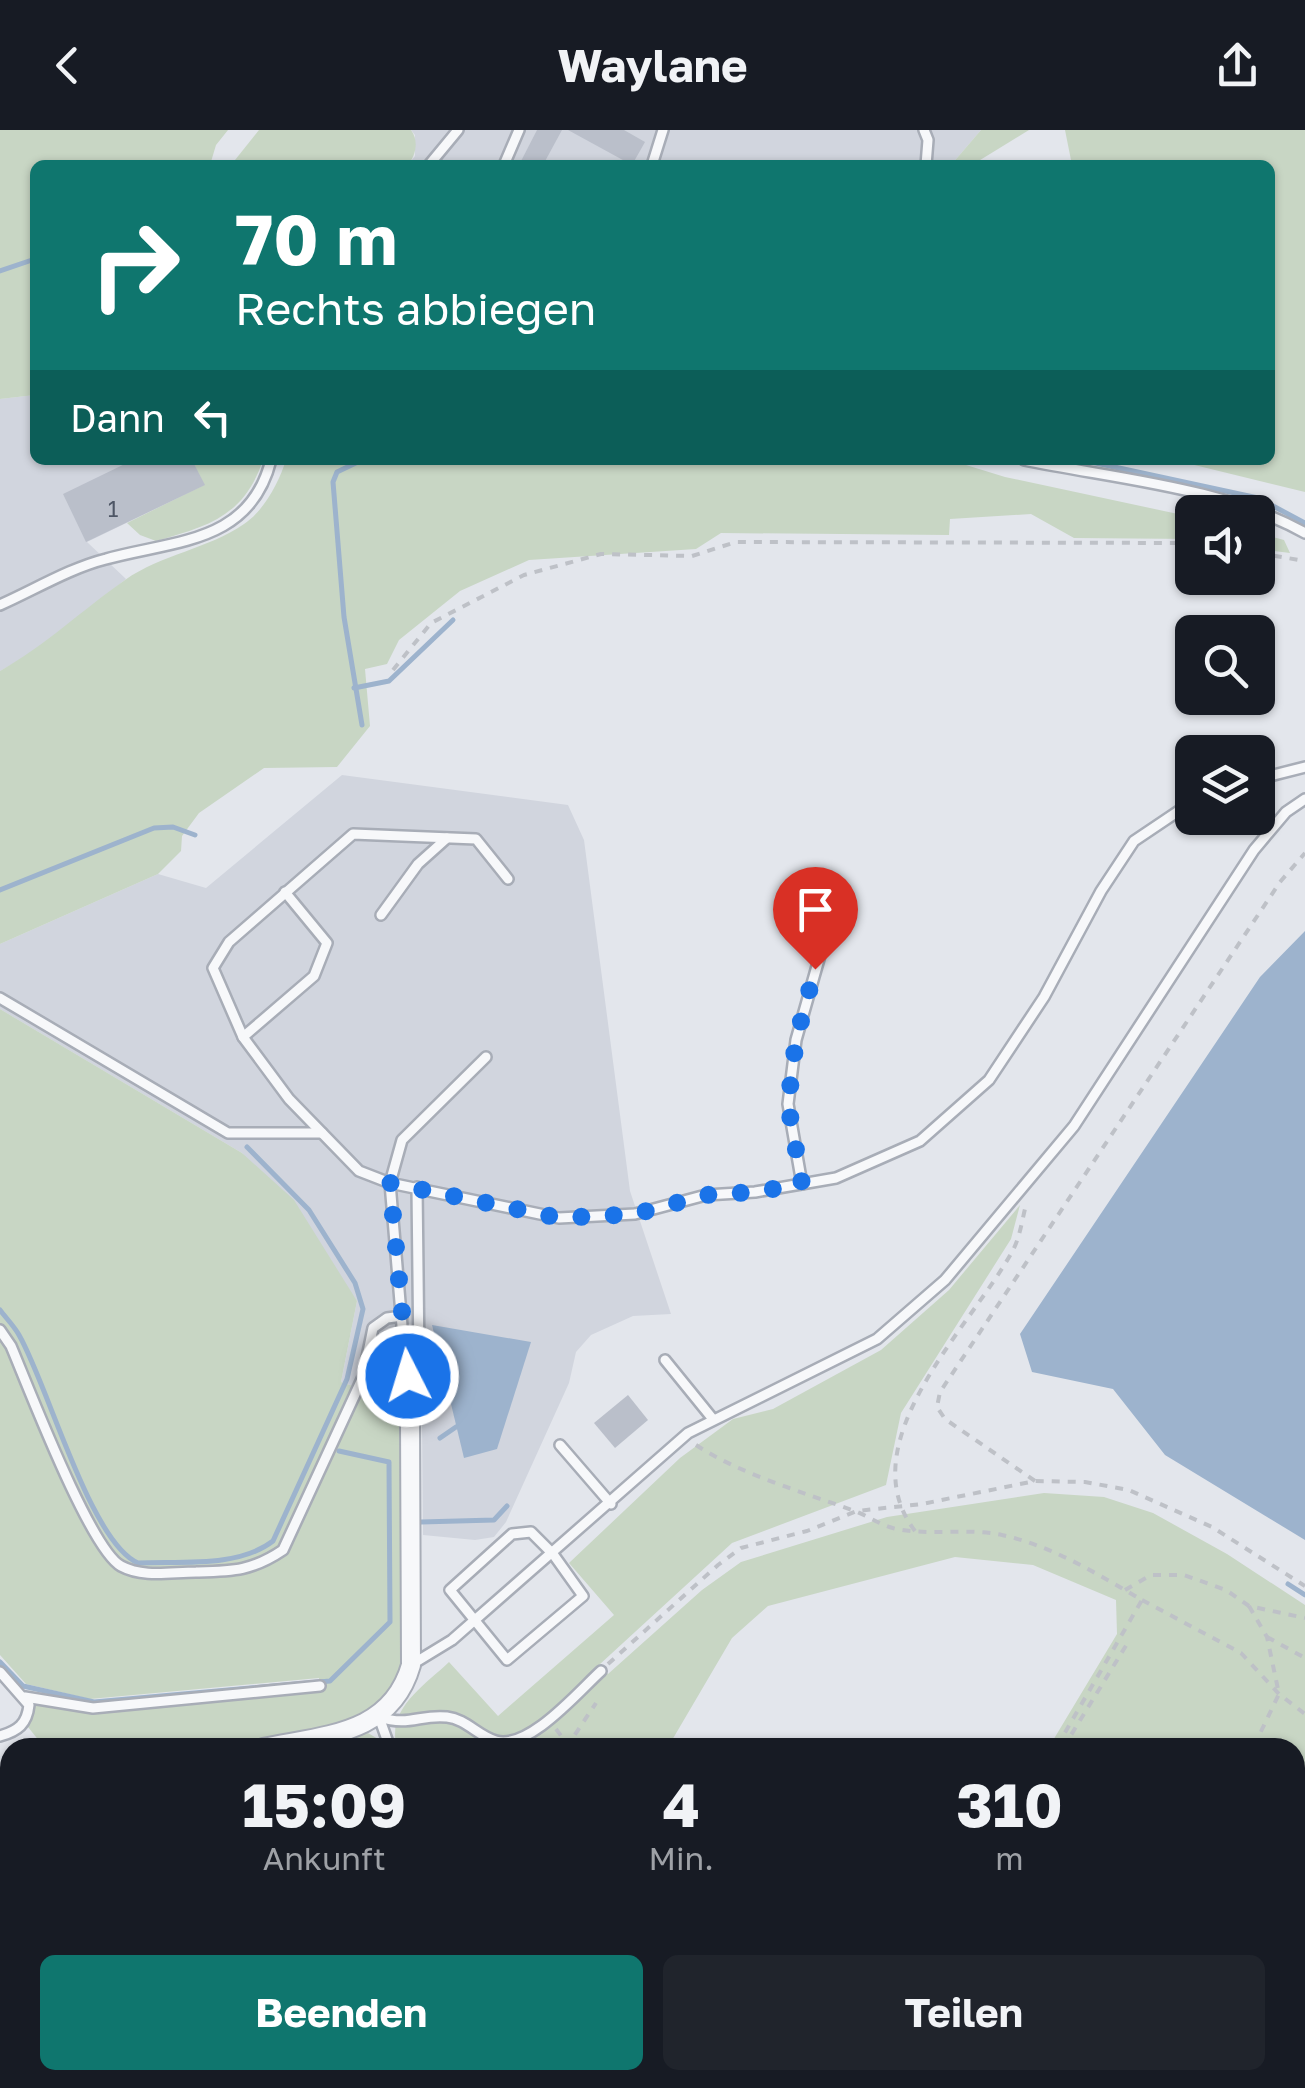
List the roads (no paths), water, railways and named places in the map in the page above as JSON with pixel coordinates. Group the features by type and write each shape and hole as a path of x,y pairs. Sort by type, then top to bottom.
{"street":[{"path":"306,1738 379,1717 405,1686 412,1665 410,1414"}],"lane":[{"path":"434,160 458,130"},
{"path":"506,160 519,130"},
{"path":"654,160 664,130"},
{"path":"924,130 928,140 926,160"},
{"path":"0,604 102,559 192,540 233,522 255,496 270,465"},
{"path":"1050,465 1230,500 1274,516 1305,534"},
{"path":"1275,775 1305,767"},
{"path":"412,1665 452,1640 688,1432 877,1339 945,1280 1074,1126 1254,850 1286,812 1305,799"},
{"path":"508,879 476,839 352,834 228,942 213,968 243,1038 289,1100 359,1170 390,1183 560,1218 635,1214 706,1195 755,1192 836,1178 920,1141 989,1080 1044,997 1100,891 1134,840 1175,813"},
{"path":"381,915 418,864 447,838"},
{"path":"243,1038 314,976 327,943 284,892"},
{"path":"802,1184 788,1104 796,1040 826,931"},
{"path":"0,998 228,1133 322,1132"},
{"path":"410,1414 390,1183 402,1140 486,1057"},
{"path":"410,1414 419,1360 417,1186"},
{"path":"0,1330 11,1346 77,1500 115,1563 136,1573 233,1571 260,1566 283,1550 362,1377 374,1328 387,1318 402,1316"},
{"path":"665,1360 712,1418"},
{"path":"560,1445 610,1504"},
{"path":"530,1532 552,1554 583,1596 508,1660 450,1590 512,1534 530,1532"},
{"path":"522,1738 601,1670"},
{"path":"0,1672 29,1705 28,1717 20,1728 0,1736"},
{"path":"25,1697 93,1708 320,1686"},
{"path":"379,1717 408,1723 452,1718 492,1738"},
{"path":"379,1717 386,1738"}],"water":[{"path":"1305,931 1305,1540 1165,1455 1113,1389 1032,1372 1020,1334 1260,977"},
{"path":"432,1325 531,1342 497,1449 464,1458"}],"waterway":[{"path":"0,271 30,261"},
{"path":"352,465 337,472 333,482 344,617 362,725"},
{"path":"1105,465 1258,498 1305,523"},
{"path":"354,688 389,681 453,620"},
{"path":"0,890 154,828 173,827 195,835"},
{"path":"0,1310 19,1335 87,1495 120,1549 138,1563 208,1561 243,1556 273,1541 347,1379 363,1309 355,1283 309,1210 247,1147"},
{"path":"440,1438 456,1427"},
{"path":"0,1662 23,1686 94,1702 330,1681 390,1622 389,1462 339,1451"},
{"path":"421,1522 494,1520 507,1506"},
{"path":"1288,1584 1305,1595"}]}
